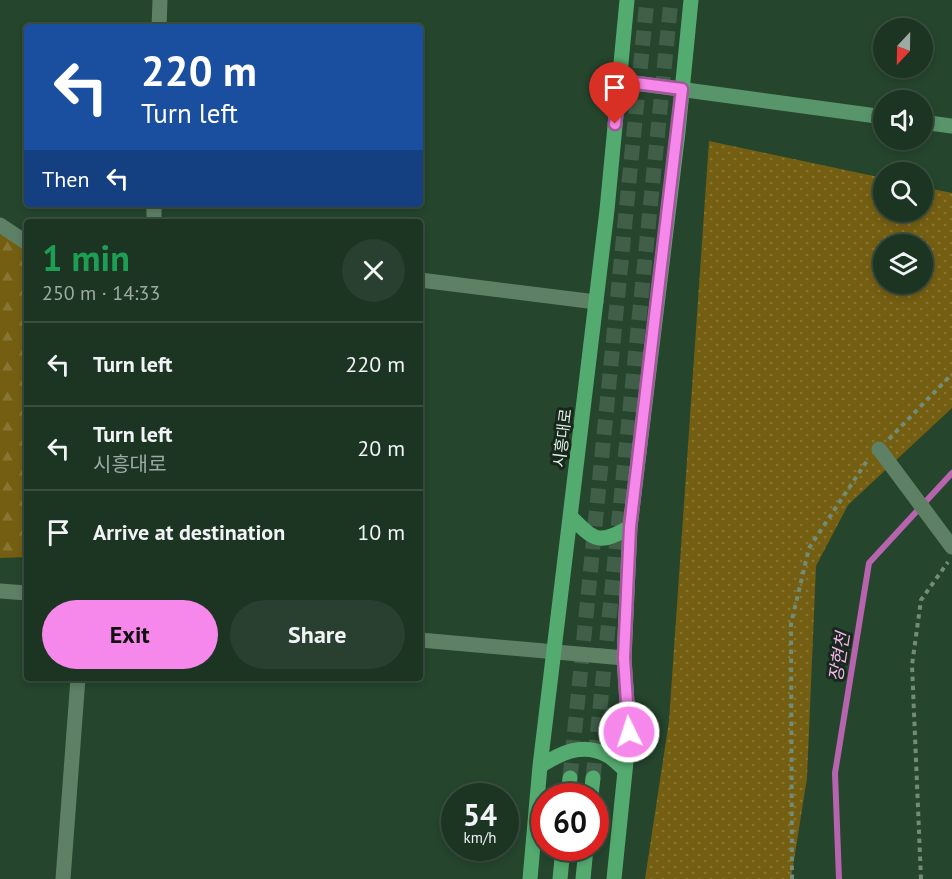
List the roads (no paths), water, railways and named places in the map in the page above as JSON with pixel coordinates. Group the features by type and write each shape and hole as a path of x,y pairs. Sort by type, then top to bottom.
{"main road":[{"name":"시흥대로","path":"530,879 540,766 596,302 627,0"},
{"path":"614,879 629,732 624,658 630,527 691,0"},
{"path":"571,517 589,535 600,539 613,537 630,527"},
{"path":"540,766 563,752 586,749 607,755 625,770"},
{"path":"569,783 570,777"},
{"path":"592,783 593,778"},
{"path":"560,879 562,861"},
{"path":"583,879 585,861"}],"street":[{"path":"159,24 160,0"},
{"path":"620,81 873,115"},
{"path":"933,123 952,126"},
{"path":"0,225 24,241"},
{"path":"423,280 596,302"},
{"path":"879,449 952,547"},
{"path":"0,591 24,593"},
{"path":"423,640 624,658"},
{"path":"63,879 78,681"}],"waterway":[{"name":"장현천","path":"839,879 835,773 869,563 952,473"}],"tunnel":[{"path":"570,778 647,0"},
{"path":"593,778 671,0"}]}
